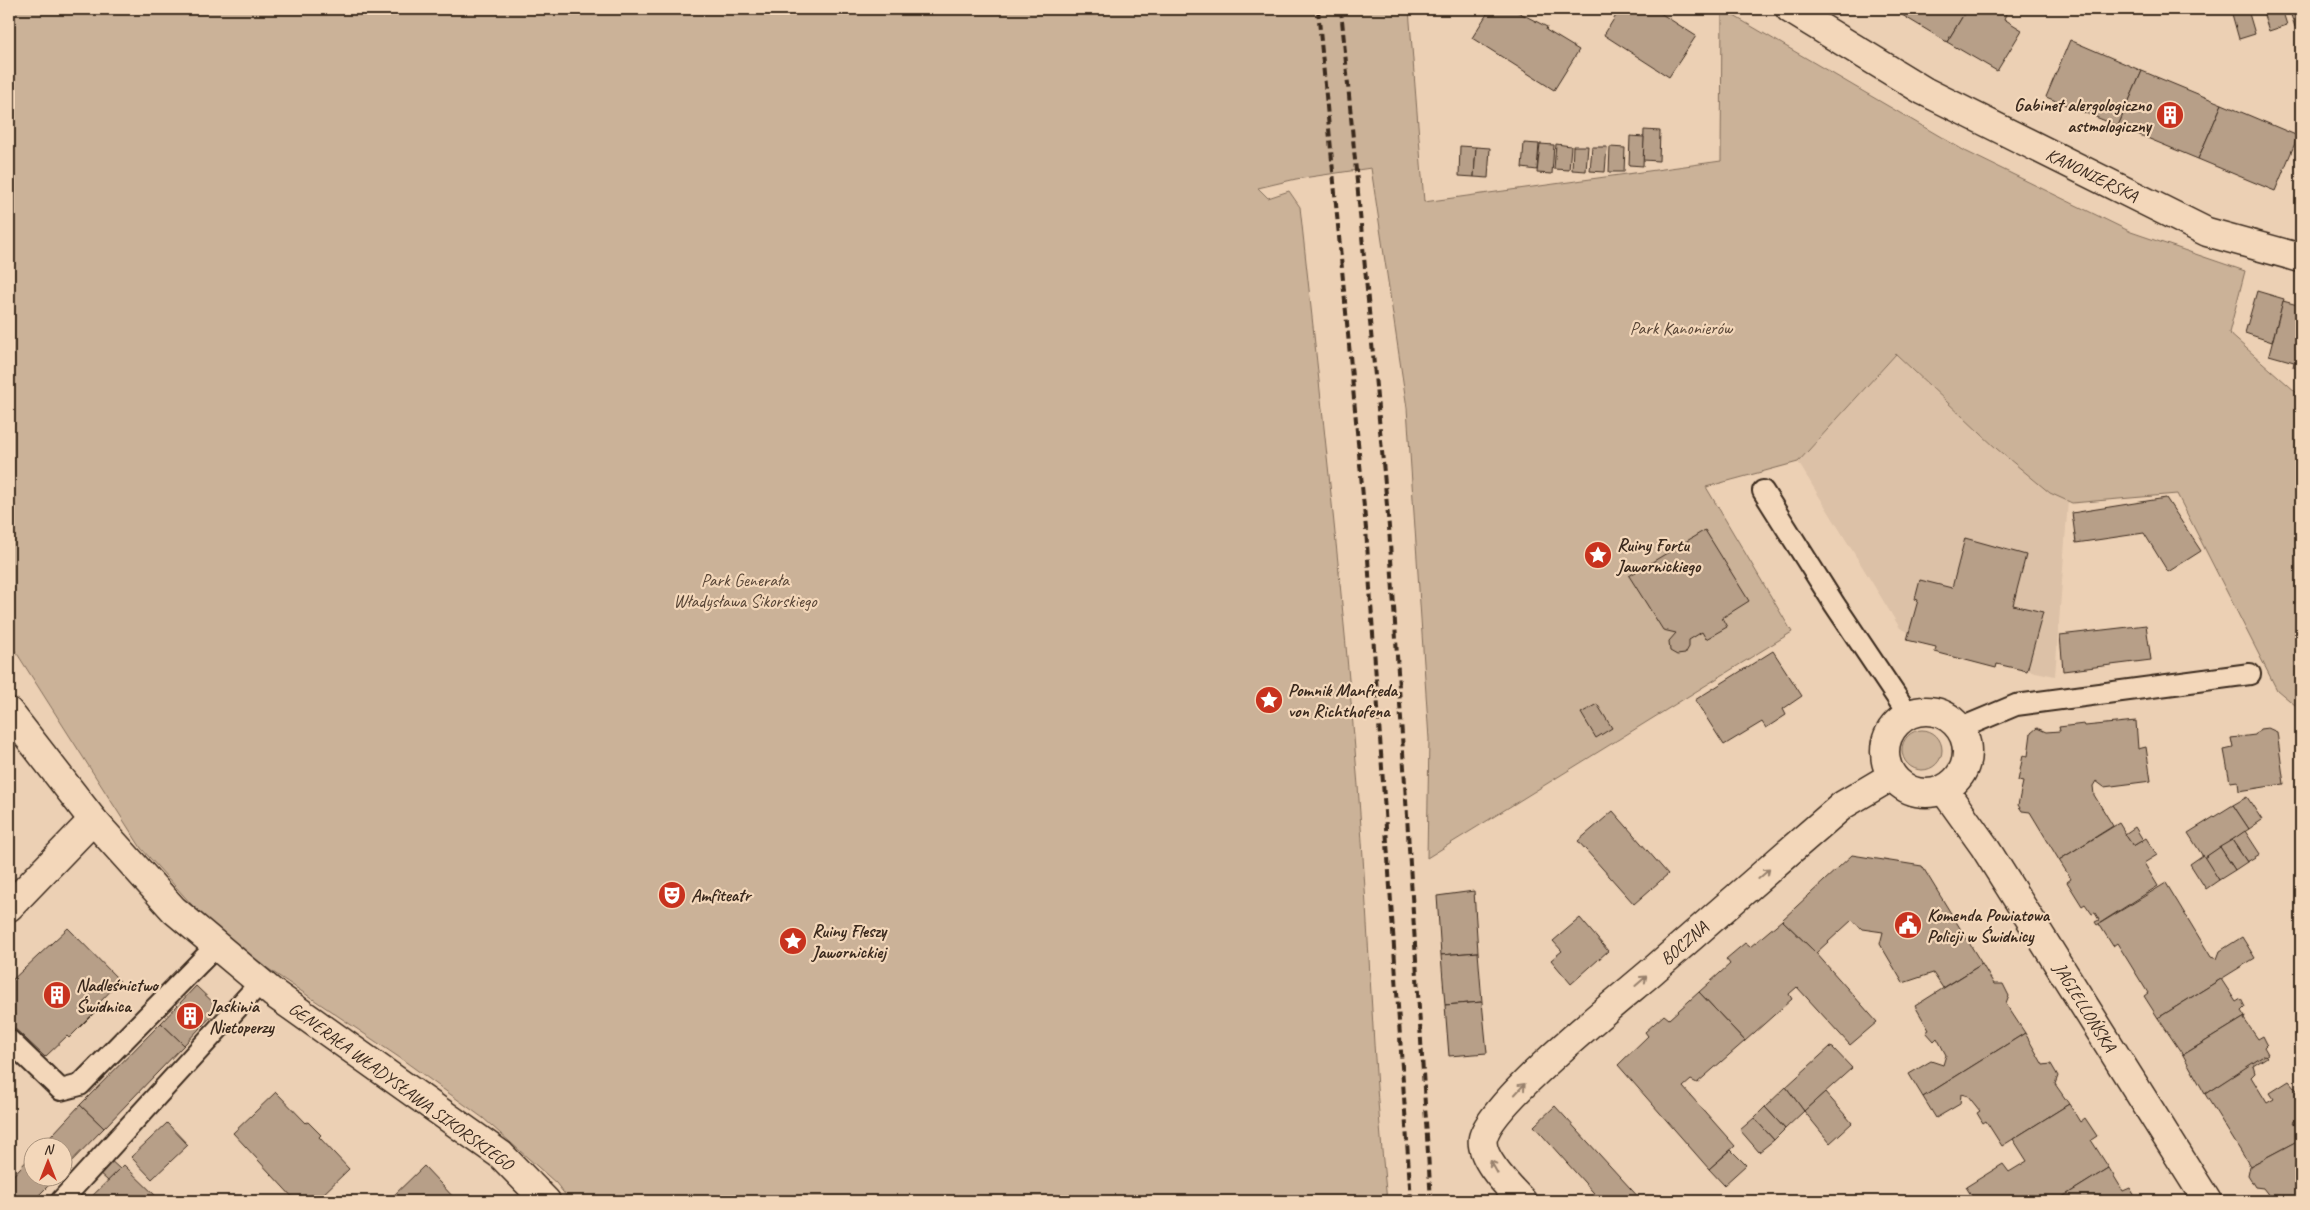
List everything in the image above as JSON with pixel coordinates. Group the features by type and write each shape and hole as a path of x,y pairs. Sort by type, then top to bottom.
{"street":[{"name":"KANONIERSKA","path":"1790,9 1924,91 2207,232 2301,258"},
{"path":"1923,710 1937,712 1950,718 1960,728 1967,741 1968,756 1964,769 1956,781 1944,790 1930,793 1915,792 1902,786 1892,776 1886,763 1884,748 1888,734 1896,722 1908,714 1923,710"},
{"name":"GENERAŁA WŁADYSŁAWA SIKORSKIEGO","path":"9,712 93,820 174,910 261,982 501,1155 546,1201"},
{"name":"BOCZNA","path":"1522,1201 1497,1174 1485,1151 1482,1141 1487,1125 1538,1070 1843,805 1892,776"},
{"name":"JAGIELLOŃSKA","path":"1944,790 1984,846 2207,1201"},
{"path":"9,907 93,820"}],"lane":[{"path":"1763,491 1835,605 1908,714"},
{"path":"1960,728 2016,705 2250,674"},
{"path":"9,1040 61,1090 80,1085 216,945"},
{"path":"61,1201 261,982"}],"shaded area":[{"path":"1896,354 1997,449 2050,493 2068,501 2055,676 1998,664 1996,668 1935,652 1936,647 1907,640 1908,632 1900,628 1798,462"}],"green space":[{"name":"Park Generała Władysława Sikorskiego","path":"9,9 1409,9 1424,202 1721,161 1722,9 1965,151 2131,232 2245,271 2229,333 2296,392 2301,402 2301,710 2277,690 2177,494 2072,503 2050,493 1997,449 1896,354 1798,462 1706,487 1792,632 1427,858 1429,739 1407,408 1371,168 1296,179 1258,188 1268,198 1289,191 1300,207 1346,641 1362,838 1374,1046 1387,1201 570,1201 556,1183 483,1118 403,1060 267,968 200,914 141,848 9,641"},
{"path":"1926,730 1933,733 1939,739 1942,750 1941,758 1933,767 1926,770 1918,770 1911,767 1903,758 1902,746 1905,739 1914,731"}],"building":[{"path":"1490,9 1512,9 1547,27 1546,30 1579,50 1554,90 1472,38"},
{"path":"1620,9 1654,9 1696,36 1669,77 1604,35"},
{"path":"1892,9 1967,9 1947,42"},
{"path":"1967,9 2008,9 2004,19 2022,30 1997,71 1947,42"},
{"path":"2262,9 2282,9 2287,25 2269,31"},
{"path":"2301,9 2301,25 2295,27 2290,12"},
{"path":"2248,10 2255,34 2239,39 2232,14"},
{"path":"2070,40 2142,71 2118,126 2046,97"},
{"name":"Gabinet alergologiczno astmologiczny","path":"2142,71 2222,104 2198,159 2118,126"},
{"path":"2222,104 2298,136 2275,191 2198,159"},
{"path":"1644,130 1660,131 1659,161 1643,160"},
{"path":"1630,136 1644,137 1643,166 1629,165"},
{"path":"1524,143 1539,144 1537,170 1522,168"},
{"path":"1540,144 1554,145 1552,174 1537,173"},
{"path":"1556,144 1571,146 1569,170 1554,169"},
{"path":"1460,146 1476,147 1474,177 1459,176"},
{"path":"1573,146 1588,146 1586,171 1572,170"},
{"path":"1476,147 1490,148 1488,178 1474,177"},
{"path":"1592,147 1607,147 1605,172 1590,171"},
{"path":"1610,147 1625,148 1624,172 1609,172"},
{"path":"2257,291 2284,299 2272,342 2245,333"},
{"path":"2283,301 2301,306 2301,369 2293,367 2294,362 2269,355"},
{"path":"2166,498 2201,551 2168,572 2144,533 2076,543 2072,513"},
{"path":"1705,530 1749,601 1722,618 1727,627 1706,639 1702,632 1689,640 1689,647 1685,654 1677,655 1670,651 1669,641 1676,633 1663,630 1629,576"},
{"path":"1965,538 2026,555 2013,605 2043,612 2027,671 1997,664 1996,668 1935,652 1936,647 1907,640 1918,600 1915,599 1920,580 1952,588"},
{"path":"2146,625 2151,660 2063,671 2060,635"},
{"path":"1773,651 1802,696 1783,709 1786,715 1766,728 1762,722 1724,745 1695,700"},
{"path":"1597,704 1612,728 1596,738 1581,713"},
{"path":"2136,721 2138,749 2146,747 2151,781 2104,787 2096,781 2093,786 2094,795 2113,826 2059,860 2030,812 2022,811 2018,805 2023,782 2018,781 2023,755 2028,756 2031,733 2037,728 2046,732 2060,731 2059,727"},
{"path":"2268,728 2277,732 2284,784 2239,791 2238,781 2230,782 2224,750 2233,748 2231,738 2255,735 2260,729"},
{"path":"2247,797 2262,820 2249,829 2233,805"},
{"path":"2233,805 2249,829 2204,858 2188,833"},
{"path":"1613,811 1668,874 1634,904 1578,841"},
{"path":"2119,823 2133,846 2146,838 2157,855 2144,863 2158,886 2097,925 2095,922 2099,920 2095,913 2092,914 2085,904 2082,906 2067,882 2071,879 2059,860"},
{"path":"2135,827 2143,840 2133,846 2125,834"},
{"path":"2245,831 2260,854 2247,862 2232,840"},
{"path":"2232,840 2247,862 2235,870 2220,847"},
{"path":"2220,847 2235,870 2219,880 2204,858"},
{"name":"Komenda Powiatowa Policji w Świdnicy","path":"1852,855 1922,866 1982,964 1943,988 1933,973 1903,983 1880,944 1883,932 1862,929 1852,920 1816,953 1782,920"},
{"path":"2203,855 2219,880 2206,889 2190,864"},
{"path":"2166,883 2211,957 2217,959 2220,951 2242,937 2255,958 2158,1018 2144,996 2148,993 2117,943 2113,946 2099,924"},
{"path":"1474,891 1478,952 1441,955 1437,896"},
{"path":"1580,918 1608,951 1571,984 1551,960 1562,951 1553,941"},
{"path":"1782,920 1816,953 1877,1022 1850,1045 1797,987 1789,994 1792,999 1745,1041 1699,992 1730,964 1726,959 1745,943 1750,947"},
{"name":"Nadleśnictwo Świdnica","path":"68,928 120,981 100,1002 102,1005 69,1038 67,1036 45,1057 9,1023 9,988 11,986 9,983"},
{"path":"1478,952 1482,1002 1445,1005 1441,955"},
{"path":"1982,964 1994,984 2003,984 2009,996 2006,1004 2025,1033 1923,1097 1909,1074 1931,1061 1943,1065 1946,1055 1937,1038 1934,1041 1926,1032 1929,1030 1915,1006"},
{"path":"2221,979 2236,1002 2241,999 2245,1007 2241,1011 2245,1017 2183,1055 2158,1018"},
{"name":"Jaskinia Nietoperzy","path":"196,986 219,1008 184,1045 161,1023"},
{"path":"1699,992 1745,1041 1697,1083 1691,1080 1683,1087 1735,1146 1709,1169 1618,1065 1648,1036 1645,1032 1664,1015 1669,1019"},
{"path":"1482,1002 1487,1053 1449,1056 1445,1005"},
{"path":"2245,1017 2244,1019 2258,1039 2263,1036 2267,1044 2264,1047 2268,1054 2205,1094 2183,1055"},
{"path":"161,1023 184,1045 104,1128 80,1105"},
{"path":"2025,1033 2043,1065 2051,1064 2058,1076 2055,1084 2069,1104 2002,1146 1986,1121 1983,1123 1977,1113 1980,1111 1968,1096 1961,1094 1960,1104 1936,1118 1923,1097"},
{"path":"1830,1047 1852,1068 1804,1111 1786,1087"},
{"path":"2265,1055 2267,1057 2253,1066 2255,1073 2251,1077 2267,1103 2274,1099 2270,1093 2289,1081 2301,1095 2301,1116 2293,1122 2301,1133 2301,1139 2250,1166 2205,1094"},
{"path":"1786,1087 1804,1111 1785,1129 1765,1107"},
{"path":"276,1092 306,1123 308,1122 321,1135 319,1137 349,1169 316,1201 296,1201 233,1133"},
{"path":"1825,1092 1852,1123 1830,1143 1804,1111"},
{"path":"2069,1104 2080,1122 2085,1118 2097,1136 2091,1140 2109,1168 2056,1201 1975,1201 1966,1187 2003,1164 2009,1172 2027,1161 2013,1139"},
{"path":"80,1105 104,1128 72,1161 72,1138 49,1138"},
{"path":"1555,1106 1642,1201 1601,1201 1534,1126"},
{"path":"1765,1107 1785,1129 1774,1140 1754,1118"},
{"path":"1754,1118 1774,1140 1759,1152 1740,1130"},
{"path":"167,1123 188,1145 152,1179 131,1157"},
{"path":"2297,1141 2301,1147 2301,1201 2273,1201 2263,1188 2255,1187 2248,1176 2250,1166"},
{"path":"1731,1150 1746,1165 1724,1185 1709,1169"},
{"path":"108,1158 120,1169 108,1181 96,1170"},
{"path":"124,1165 161,1201 87,1201 120,1169"},
{"path":"22,1166 22,1188 46,1188 33,1201 9,1201 9,1180"},
{"path":"424,1166 457,1201 388,1201"},
{"path":"2109,1168 2123,1191 2130,1188 2138,1201 2056,1201"}],"railway":[{"path":"1318,9 1366,529 1411,1201"},
{"path":"1341,9 1389,527 1431,1201"}],"place":[{"name":"Gabinet alergologiczno astmologiczny","path":"2170,115"},
{"name":"Ruiny Fortu Jawornickiego","path":"1598,555"},
{"name":"Pomnik Manfreda von Richthofena","path":"1269,700"},
{"name":"Amfiteatr","path":"672,895"},
{"name":"Komenda Powiatowa Policji w Świdnicy","path":"1908,925"},
{"name":"Ruiny Fleszy Jawornickiej","path":"793,941"},
{"name":"Nadleśnictwo Świdnica","path":"57,995"},
{"name":"Jaskinia Nietoperzy","path":"190,1016"}],"park label":[{"name":"Park Kanonierów","path":"1681,328"}]}
